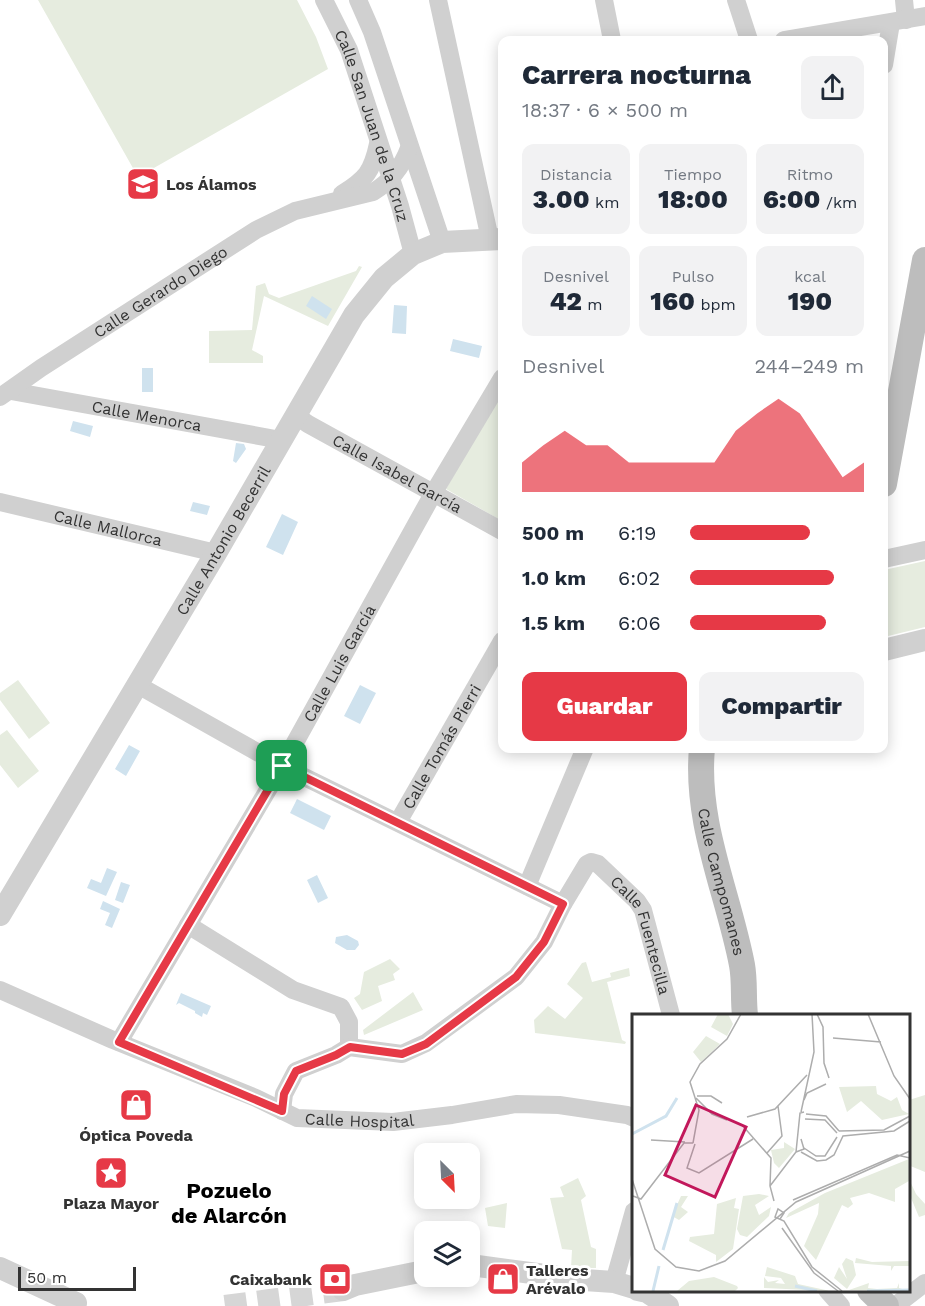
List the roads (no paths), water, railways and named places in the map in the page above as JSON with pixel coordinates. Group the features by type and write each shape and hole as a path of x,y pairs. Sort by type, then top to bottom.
{"main road":[{"path":"888,464 922,297 925,260"},
{"name":"Calle Campomanes","path":"702,753 700,771 704,813 713,859 741,963 745,1014"},
{"path":"871,1291 886,1306"}],"street":[{"name":"Calle San Juan de la Cruz","path":"324,0 349,50 400,206 413,254"},
{"name":"Calle San Juan de la Cruz","path":"358,0 372,32 442,242"},
{"path":"438,0 496,239"},
{"path":"604,0 611,36"},
{"path":"736,0 747,36"},
{"path":"888,52 904,0"},
{"path":"808,36 925,16"},
{"name":"Calle Gerardo Diego","path":"330,201 361,182 370,171 378,143"},
{"name":"Calle Gerardo Diego","path":"6,394 41,368 256,230 295,211 373,192 390,179 405,160 409,148"},
{"path":"373,192 389,198 400,206"},
{"name":"Calle Antonio Becerril","path":"0,915 136,684 216,554 354,315 384,278 413,254 442,242 496,239"},
{"name":"Calle Luis García","path":"119,1042 282,766 434,492 498,385"},
{"name":"Calle Menorca","path":"6,394 281,440"},
{"name":"Calle Isabel García","path":"295,415 498,529"},
{"name":"Calle Mallorca","path":"0,502 216,554"},
{"path":"888,558 925,550"},
{"path":"888,649 925,640"},
{"name":"Calle Tomás Pierri","path":"398,822 498,648"},
{"path":"136,684 282,766 563,904 544,942 516,977 426,1044 402,1054 350,1047 296,1071 284,1094 282,1111"},
{"path":"527,886 583,753"},
{"name":"Calle Fuentecilla","path":"563,904 587,864 591,862 598,864 637,901 643,910 671,1014"},
{"path":"188,925 293,990 341,1007 350,1022 350,1047"},
{"name":"Calle Hospital","path":"0,990 297,1118 393,1122 516,1104 590,1109 632,1118"},
{"path":"480,1266 621,1285 632,1222"},
{"path":"0,1268 76,1303"},
{"path":"343,1290 355,1285 414,1273"},
{"path":"895,1306 925,1283"},
{"path":"643,1291 668,1306"},
{"path":"828,1291 841,1306"}],"water":[{"path":"312,296 332,309 326,319 306,306"},
{"path":"394,305 407,306 406,334 392,333"},
{"path":"453,339 482,346 479,358 450,351"},
{"path":"142,368 153,368 153,392 142,392"},
{"path":"73,421 93,426 90,437 70,431"},
{"path":"236,443 244,444 246,449 236,463 233,461"},
{"path":"193,502 210,506 207,515 190,511"},
{"path":"282,514 298,522 283,555 266,547"},
{"path":"360,685 376,693 360,724 344,716"},
{"path":"129,745 140,751 126,776 115,769"},
{"path":"297,799 331,816 324,830 290,813"},
{"path":"107,868 117,872 106,896 87,888 91,879 101,883"},
{"path":"317,875 328,898 318,903 307,880"},
{"path":"121,882 130,885 123,903 115,900"},
{"path":"103,901 120,909 112,928 105,925 110,913 100,909"},
{"path":"347,935 358,941 359,945 355,950 347,950 335,943 336,937"},
{"path":"181,993 211,1006 207,1015 203,1013 202,1017 179,1003 176,1005"}],"tunnel":[{"path":"225,1306 343,1290"}],"place":[{"name":"Los Álamos","path":"143,184"},
{"name":"Óptica Poveda","path":"136,1105"},
{"name":"Plaza Mayor","path":"111,1173"},
{"name":"Caixabank","path":"335,1279"},
{"name":"Talleres Arévalo","path":"503,1279"}],"district":[{"name":"Pozuelo de Alarcón","path":"229,1202"}]}
